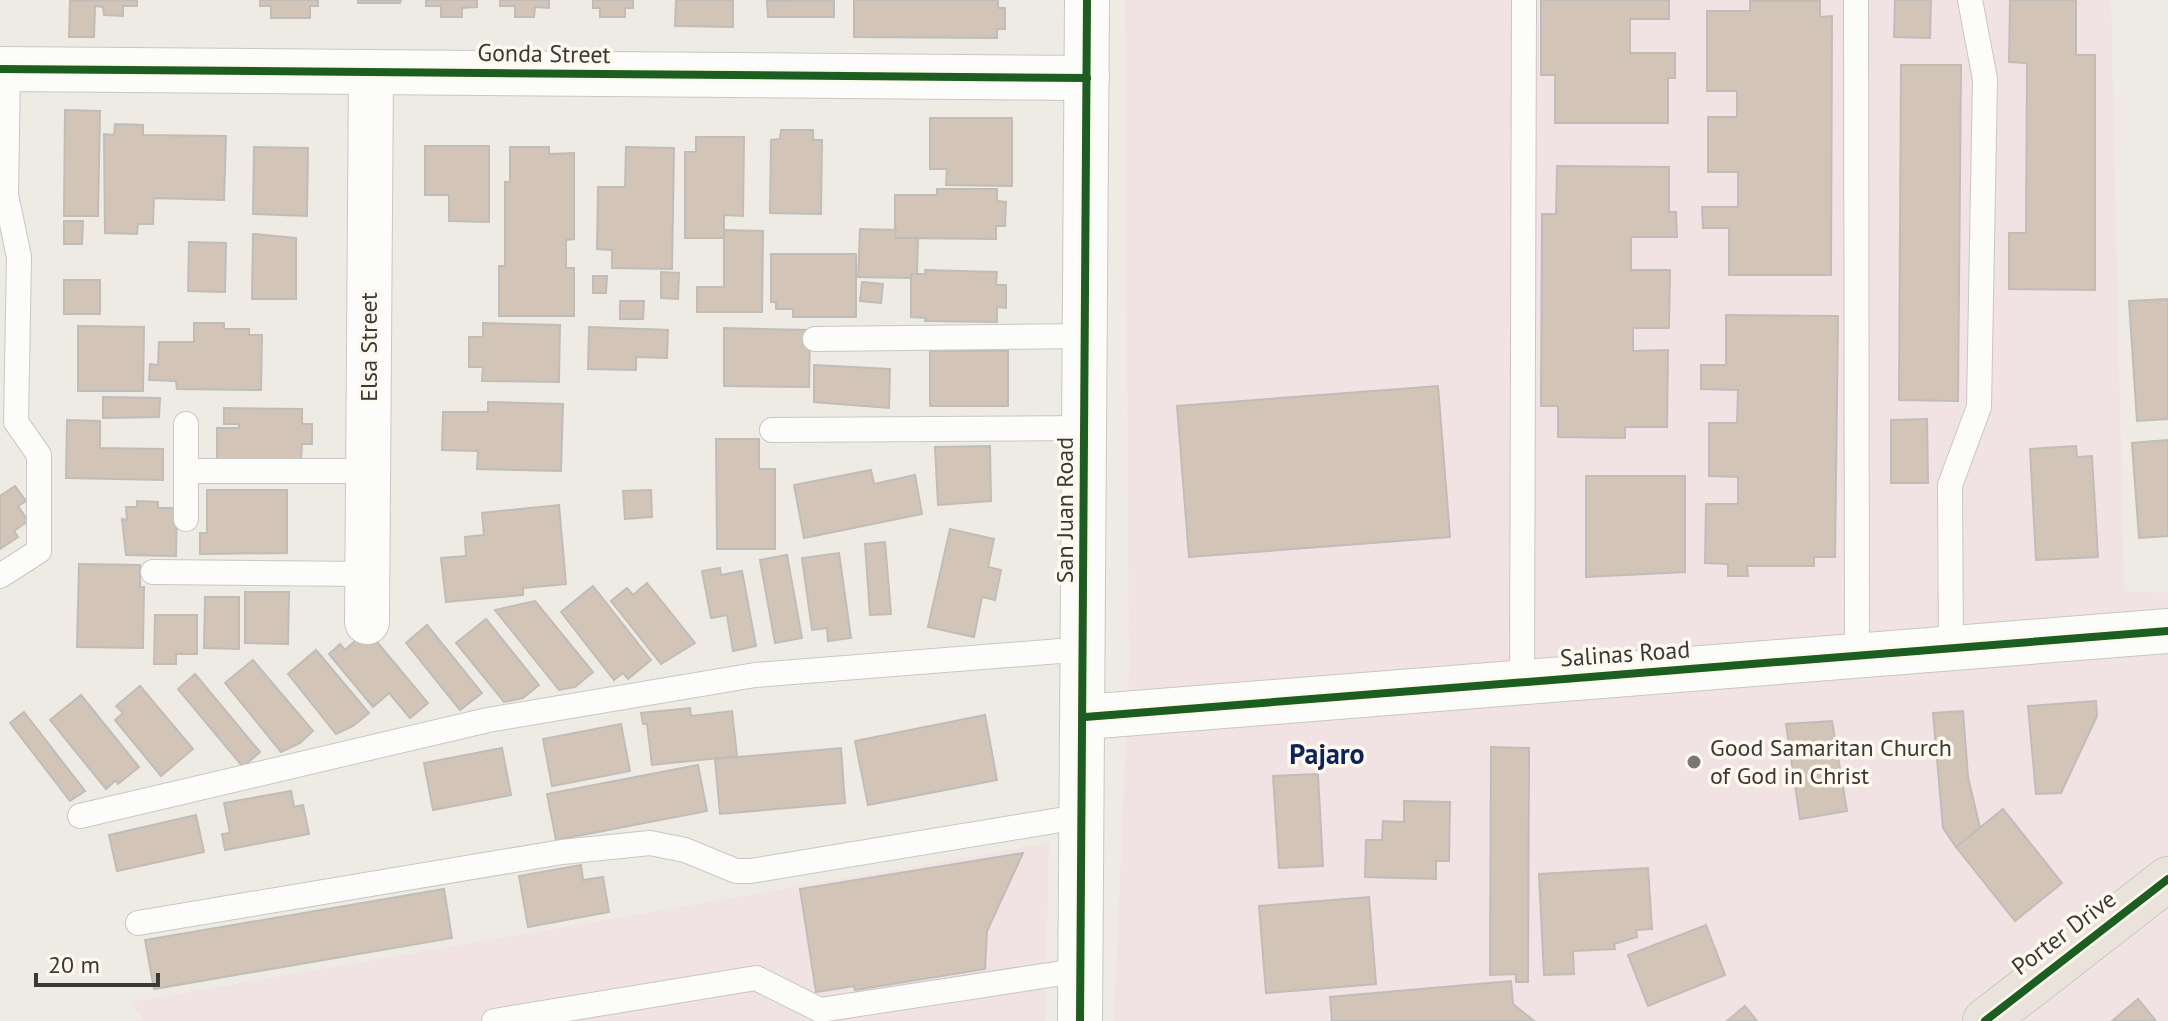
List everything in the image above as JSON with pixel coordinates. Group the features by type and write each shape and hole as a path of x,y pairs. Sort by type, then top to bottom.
{"main road":[{"name":"Porter Drive","path":"1985,1021 2168,879"}],"street":[{"name":"San Juan Road","path":"1080,1021 1085,717 1087,0"},
{"name":"Gonda Street","path":"4,69 1087,78"},
{"name":"Elsa Street","path":"367,622 371,72"},
{"name":"Salinas Road","path":"1085,717 2168,631"}],"lane":[{"path":"1522,682 1524,0"},
{"path":"1856,0 1857,656"},
{"path":"1951,648 1950,485 1979,407 1985,79 1970,0"},
{"path":"0,576 39,551 39,455 16,422 8,401 19,257 7,233 4,69"},
{"path":"815,339 1085,336"},
{"path":"186,424 186,519"},
{"path":"772,430 1085,428"},
{"path":"186,471 369,471"},
{"path":"153,572 368,574"},
{"path":"80,816 488,720 755,675 1085,649"},
{"path":"138,923 562,852 667,845 736,871 751,871 1084,816"},
{"path":"494,1021 756,978 820,1010 1082,970"}],"shaded area":[{"path":"1125,0 2111,0 2124,591 2168,593 2168,1021 1114,1021 1129,670"},
{"path":"1049,843 1045,1021 143,1021 132,1002"}],"building":[{"path":"137,0 137,6 123,6 123,16 104,15 103,7 95,6 94,37 69,37 70,1"},
{"path":"260,0 318,0 318,6 310,6 310,18 271,18 271,6 260,6"},
{"path":"358,0 401,0 400,3 358,3"},
{"path":"426,0 477,0 477,7 462,8 462,17 441,17 441,6 426,6"},
{"path":"500,0 549,0 549,8 535,7 534,17 515,17 515,6 500,6"},
{"path":"593,0 633,0 633,8 625,8 625,17 600,17 600,8 593,8"},
{"path":"676,0 733,0 733,27 675,26"},
{"path":"834,0 834,17 768,17 767,1"},
{"path":"854,0 998,0 998,8 1005,8 1005,29 997,29 997,38 854,37"},
{"path":"1541,0 1669,0 1669,19 1630,19 1630,53 1675,53 1675,78 1668,78 1668,123 1555,123 1555,75 1541,75"},
{"path":"1895,0 1931,0 1930,38 1894,37"},
{"path":"2010,0 2076,0 2076,55 2095,55 2095,290 2009,289 2009,233 2026,233 2027,63 2009,62"},
{"path":"1750,1 1820,1 1820,17 1832,16 1831,275 1729,275 1729,228 1703,228 1702,207 1738,207 1738,172 1708,172 1708,117 1737,117 1737,91 1707,91 1707,11 1750,11"},
{"path":"1901,65 1961,65 1958,401 1899,400"},
{"path":"65,110 100,111 98,216 64,216"},
{"path":"930,118 1012,118 1012,186 946,185 947,169 930,169"},
{"path":"115,124 143,125 143,135 226,136 224,200 154,198 153,224 138,224 137,234 105,233 104,134 114,135"},
{"path":"781,130 813,130 813,140 822,140 821,214 770,213 771,140 780,139"},
{"path":"696,137 744,137 743,216 724,215 724,238 685,238 685,152 696,152"},
{"path":"425,146 489,146 489,222 449,221 449,195 425,195"},
{"path":"254,147 308,148 307,216 253,214"},
{"path":"510,147 549,147 549,154 574,153 574,239 566,240 566,268 574,268 574,316 499,316 499,266 505,266 505,182 510,182"},
{"path":"626,147 674,148 672,269 612,268 612,250 597,249 598,187 625,187"},
{"path":"1557,166 1669,167 1669,212 1676,212 1677,237 1631,237 1631,270 1670,270 1669,328 1633,328 1633,351 1668,350 1667,427 1625,427 1625,438 1558,437 1558,406 1541,406 1542,214 1556,214"},
{"path":"937,189 997,189 997,201 1006,202 1005,226 996,226 996,239 895,238 895,195 937,195"},
{"path":"64,221 83,221 82,244 64,244"},
{"path":"860,229 896,230 895,238 918,238 917,274 911,274 911,278 858,277"},
{"path":"724,230 763,231 762,312 697,312 697,287 724,287"},
{"path":"253,234 296,238 296,299 252,299"},
{"path":"189,242 226,243 225,292 188,291"},
{"path":"771,254 856,254 856,317 793,317 793,309 776,309 776,302 771,302"},
{"path":"925,270 997,272 996,285 1006,285 1006,308 997,307 997,322 925,321 926,318 911,317 911,274 926,274"},
{"path":"661,272 679,273 678,299 661,298"},
{"path":"593,276 607,276 606,293 593,293"},
{"path":"64,280 100,280 100,314 64,314"},
{"path":"862,282 883,284 881,303 860,301"},
{"path":"2168,299 2168,419 2137,421 2129,301"},
{"path":"620,301 644,301 643,319 620,319"},
{"path":"1726,315 1838,316 1835,557 1814,557 1814,566 1747,566 1748,576 1728,576 1728,564 1705,563 1706,504 1738,504 1738,477 1709,476 1709,423 1737,423 1738,390 1701,389 1701,365 1726,365"},
{"path":"194,323 224,323 224,329 249,329 249,335 262,335 261,390 177,389 176,381 149,380 150,364 158,365 159,342 194,342"},
{"path":"483,323 560,325 559,382 482,381 483,367 469,367 469,337 483,337"},
{"path":"78,326 144,327 143,391 78,391"},
{"path":"589,327 668,330 667,358 636,357 636,370 588,369"},
{"path":"724,328 810,330 809,387 724,386"},
{"path":"930,351 1008,351 1008,406 930,406"},
{"path":"814,365 890,369 889,408 814,402"},
{"path":"1438,386 1450,537 1189,557 1177,406"},
{"path":"103,397 160,398 159,417 103,418"},
{"path":"488,402 563,404 561,471 477,469 478,451 442,450 443,412 488,412"},
{"path":"224,408 302,409 302,424 312,424 312,444 302,444 301,459 217,461 217,428 239,428 239,424 224,424"},
{"path":"1927,419 1928,483 1891,483 1891,420"},
{"path":"67,420 100,421 100,448 163,449 163,480 66,478"},
{"path":"716,439 759,439 759,469 775,469 775,549 717,549"},
{"path":"2168,440 2168,536 2139,538 2132,443"},
{"path":"990,446 991,501 938,505 935,447"},
{"path":"2076,446 2077,457 2092,456 2098,557 2036,560 2030,449"},
{"path":"871,470 874,484 915,475 922,514 804,538 794,485"},
{"path":"1586,476 1685,476 1685,572 1586,577"},
{"path":"15,486 26,501 18,506 28,521 14,531 18,537 0,549 0,496"},
{"path":"207,490 287,490 287,553 200,554 200,533 207,533"},
{"path":"651,490 652,517 625,519 623,491"},
{"path":"137,501 158,502 158,508 177,508 176,556 126,555 122,519 127,520 126,507 137,507"},
{"path":"559,505 566,584 523,588 523,595 446,602 441,558 466,556 465,537 484,535 482,513"},
{"path":"950,529 994,539 988,567 1001,570 995,600 982,597 974,637 928,627"},
{"path":"885,542 891,614 870,615 865,544"},
{"path":"839,553 851,638 828,641 827,628 812,630 802,558"},
{"path":"787,555 802,638 775,643 760,560"},
{"path":"79,564 140,565 140,587 144,587 143,648 77,647"},
{"path":"720,568 721,575 742,571 756,646 733,651 727,615 711,618 702,571"},
{"path":"647,583 695,643 661,664 611,601 627,588 633,595"},
{"path":"593,586 651,660 628,679 623,673 614,680 561,612"},
{"path":"245,592 289,592 288,644 245,643"},
{"path":"205,597 239,597 239,649 204,648"},
{"path":"535,601 593,672 575,687 559,690 495,610"},
{"path":"155,615 197,615 197,654 176,654 176,664 154,664"},
{"path":"486,619 539,685 523,698 504,702 456,643"},
{"path":"427,625 482,693 460,710 406,643"},
{"path":"367,630 428,703 410,718 389,693 373,707 329,654 340,644 345,650"},
{"path":"316,650 369,713 336,734 288,674"},
{"path":"253,660 313,731 300,743 281,752 225,683"},
{"path":"195,674 260,752 243,767 178,689"},
{"path":"140,686 193,749 161,776 115,720 123,713 116,706"},
{"path":"81,695 139,767 118,784 116,780 106,789 50,720"},
{"path":"2096,701 2097,716 2061,793 2036,794 2028,706"},
{"path":"690,708 691,716 732,711 737,756 652,765 647,724 643,724 641,713"},
{"path":"1963,711 1968,777 1980,828 1956,847 1943,828 1933,713"},
{"path":"24,712 85,791 70,801 10,723"},
{"path":"985,715 997,780 868,805 855,741"},
{"path":"1832,721 1847,811 1800,819 1786,724"},
{"path":"621,724 630,771 552,786 543,739"},
{"path":"1491,747 1529,748 1528,982 1516,982 1516,974 1490,975"},
{"path":"502,748 511,795 433,810 424,763"},
{"path":"841,748 845,803 720,814 715,759"},
{"path":"698,765 707,811 556,840 547,794"},
{"path":"1318,774 1323,866 1279,868 1273,776"},
{"path":"291,791 294,807 303,805 309,834 225,850 222,834 230,833 224,803"},
{"path":"1404,801 1450,802 1449,861 1436,861 1436,879 1365,877 1366,840 1382,840 1383,821 1404,822"},
{"path":"2003,809 2062,883 2015,921 1956,847"},
{"path":"196,815 204,852 117,871 109,835"},
{"path":"1023,853 987,931 985,969 855,990 854,986 816,992 800,889"},
{"path":"581,865 583,880 603,877 609,912 528,927 519,876"},
{"path":"1648,868 1652,929 1636,930 1637,937 1614,944 1615,949 1573,951 1574,974 1544,975 1539,874"},
{"path":"444,889 452,938 154,989 145,940"},
{"path":"1369,897 1376,984 1266,993 1259,906"},
{"path":"1706,925 1725,975 1648,1006 1628,955"},
{"path":"1511,981 1513,1004 1534,1021 1332,1021 1330,997"},
{"path":"2138,999 2156,1021 2112,1021"},
{"path":"1745,1006 1757,1021 1727,1021"}],"cycle path":[{"path":"1080,1021 1087,0"},
{"path":"0,69 1087,78"},
{"path":"1085,717 2168,631"},
{"path":"1985,1021 2168,879"}],"place":[{"name":"Good Samaritan Church of God in Christ","path":"1694,762"}],"district":[{"name":"Pajaro","path":"1327,754"}]}
